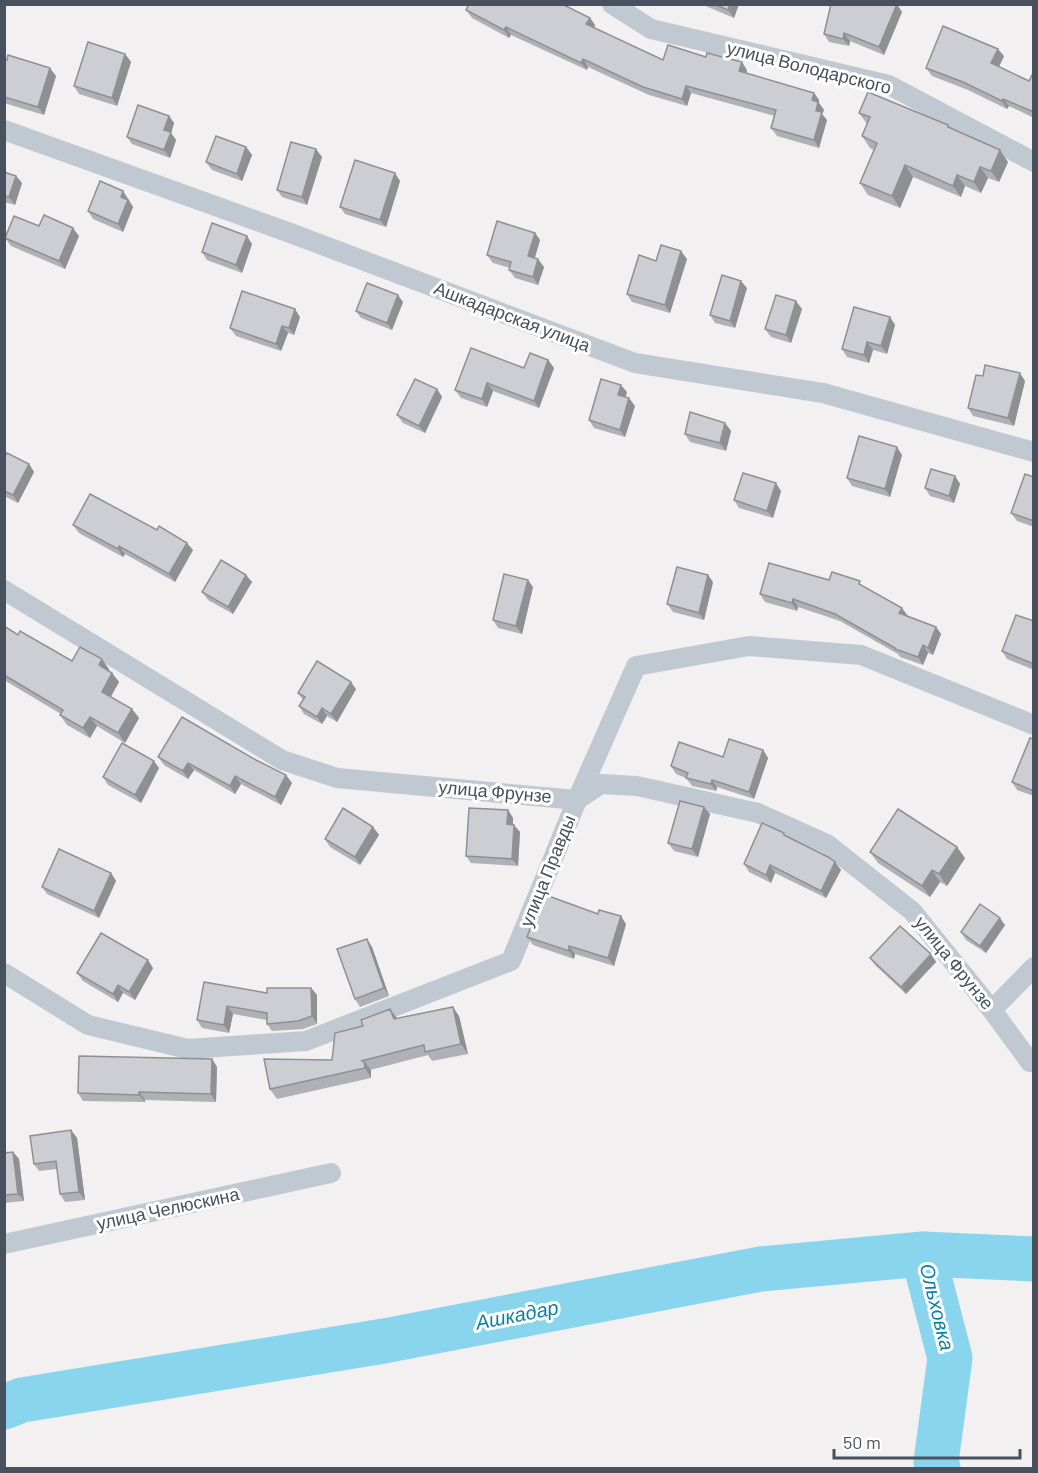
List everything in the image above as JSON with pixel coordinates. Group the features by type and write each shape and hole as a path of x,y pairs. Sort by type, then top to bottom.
{"street":[{"name":"улица Володарского","path":"612,4 651,29 889,85 1034,162"},
{"name":"Ашкадарская улица","path":"4,130 293,234 635,363 823,393 1034,452"},
{"name":"улица Фрунзе","path":"4,590 282,760 337,778 577,800 601,784 637,786 758,813 827,844 912,911 992,1010 1030,1062 1034,1062"},
{"name":"улица Правды","path":"4,973 88,1025 188,1048 306,1041 511,962 577,800 636,666 749,646 861,655 1034,725"},
{"path":"992,1010 1034,967"},
{"name":"улица Челюскина","path":"4,1244 331,1173"}],"building":[{"path":"469,4 562,4 590,18 586,24 663,60 668,45 706,57 707,53 742,62 739,71 814,93 812,100 818,102 816,111 822,112 814,140 771,128 776,110 686,86 682,99 643,87 583,59 581,63 506,27 504,30 466,10"},
{"path":"714,4 730,4 728,10"},
{"path":"831,4 897,4 879,47 844,33 843,39 824,34"},
{"path":"943,26 998,49 991,63 1029,81 1034,71 1034,112 1003,99 1002,101 963,82 926,68"},
{"path":"88,42 125,54 112,98 74,86"},
{"path":"8,55 50,68 38,107 4,97 4,59 7,60"},
{"path":"868,92 948,125 948,127 1000,150 991,171 980,167 974,182 957,175 953,186 905,165 892,196 860,183 877,143 862,136 870,117 859,113"},
{"path":"138,105 169,116 164,130 171,132 164,150 127,137"},
{"path":"216,136 246,147 237,174 206,162"},
{"path":"291,142 316,149 302,197 277,190"},
{"path":"355,160 395,173 380,220 340,207"},
{"path":"4,172 16,176 9,197 4,196"},
{"path":"100,181 123,191 121,197 128,200 118,224 88,211"},
{"path":"44,215 73,228 59,261 5,238 14,216 39,226"},
{"path":"497,221 535,233 528,256 538,259 533,277 509,270 511,262 487,255"},
{"path":"212,223 247,236 236,265 202,252"},
{"path":"661,245 681,251 665,305 627,294 639,255 656,261"},
{"path":"722,275 741,281 730,321 710,315"},
{"path":"367,283 398,295 387,323 356,311"},
{"path":"242,291 295,309 289,328 282,326 276,344 230,328"},
{"path":"776,295 796,301 786,335 765,329"},
{"path":"854,307 890,317 881,346 867,342 864,355 842,349"},
{"path":"471,348 524,368 530,353 548,360 534,401 487,383 482,399 455,390"},
{"path":"985,365 1020,373 1008,418 968,408 976,375 983,376"},
{"path":"415,379 437,389 419,426 397,415"},
{"path":"601,379 621,385 618,395 629,398 620,430 589,420"},
{"path":"690,412 725,423 720,443 685,434"},
{"path":"859,436 897,447 885,489 847,478"},
{"path":"7,453 29,464 13,495 4,491 4,457"},
{"path":"931,469 955,476 949,496 925,488"},
{"path":"743,473 776,483 767,511 734,500"},
{"path":"1025,474 1034,477 1034,521 1011,513"},
{"path":"90,494 157,530 159,526 187,543 169,574 119,546 118,549 73,525"},
{"path":"221,560 246,575 228,607 202,592"},
{"path":"769,563 829,580 832,572 860,581 859,584 902,608 899,613 936,627 928,648 923,645 918,657 895,649 835,614 793,599 792,603 760,594"},
{"path":"677,567 708,575 699,613 667,604"},
{"path":"504,574 528,580 516,626 493,620"},
{"path":"1016,615 1034,621 1034,664 1002,651"},
{"path":"4,626 18,635 20,631 72,661 80,647 102,659 99,665 112,673 102,692 132,709 118,733 90,717 83,728 60,715 63,710 4,675"},
{"path":"317,661 351,682 331,714 322,708 317,717 299,706 305,697 298,693"},
{"path":"182,717 286,775 275,797 235,776 230,786 188,763 183,771 158,757"},
{"path":"1030,738 1034,739 1034,791 1012,782"},
{"path":"729,739 763,750 749,792 712,780 711,784 686,778 688,773 671,766 679,742 723,757"},
{"path":"122,743 154,761 135,795 103,777"},
{"path":"680,801 704,807 692,849 668,843"},
{"path":"343,808 373,827 355,857 325,839"},
{"path":"469,808 508,810 507,824 514,825 512,859 466,856"},
{"path":"898,809 957,847 939,874 932,870 922,886 870,852"},
{"path":"762,823 835,862 821,891 770,865 766,875 744,864"},
{"path":"59,849 111,873 94,911 42,887"},
{"path":"543,894 598,914 599,910 621,916 608,958 569,946 569,951 527,937"},
{"path":"980,904 1000,918 980,946 961,932"},
{"path":"900,926 931,954 901,987 870,958"},
{"path":"101,933 148,960 129,992 118,985 113,994 77,973"},
{"path":"367,939 384,988 355,999 337,949"},
{"path":"204,982 267,993 267,988 311,988 312,1016 298,1021 267,1024 267,1013 227,1006 224,1025 197,1020"},
{"path":"453,1007 461,1044 425,1052 424,1045 361,1061 364,1061 365,1068 270,1089 264,1059 332,1060 335,1033 363,1026 361,1020 390,1009 394,1019"},
{"path":"79,1056 212,1059 211,1094 78,1093"},
{"path":"71,1130 79,1192 60,1194 56,1161 34,1164 30,1136"},
{"path":"13,1152 18,1194 4,1195 4,1153"}],"waterway":[{"name":"Ольховка","path":"923,1254 950,1358 936,1462 938,1468"},
{"name":"Ашкадар","path":"4,1407 22,1400 384,1341 760,1269 923,1254 1034,1259"}]}
